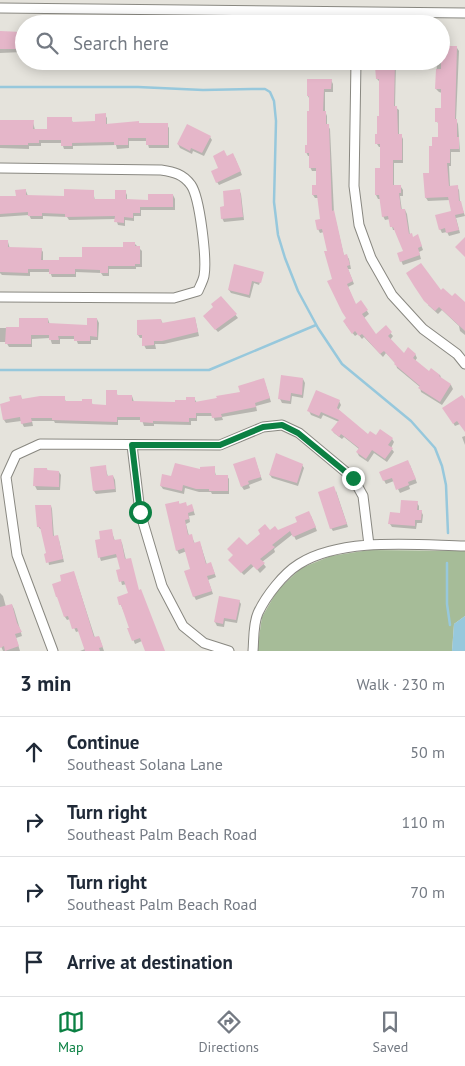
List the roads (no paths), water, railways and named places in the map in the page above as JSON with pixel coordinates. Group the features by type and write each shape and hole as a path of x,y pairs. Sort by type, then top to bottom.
{"street":[{"path":"0,8 465,13"},
{"path":"356,70 354,186 359,225 371,258 392,295 423,329 456,354 465,364"},
{"path":"0,168 161,170 178,172 192,185 197,202 205,258 204,277 198,291 174,298 0,298"},
{"path":"52,651 17,555 6,477 16,455 40,444 220,445 263,427 282,425 298,433 353,478 363,496 369,545"},
{"path":"132,445 140,512 162,586 183,626 204,643 229,651"},
{"path":"252,651 257,615 274,587 299,564 330,551 369,545 465,546"}],"water":[{"path":"465,616 465,651 452,651 454,624"}],"waterway":[{"path":"0,87 265,89 270,92 274,101 276,121 274,202 278,235 298,291 318,328 342,364 411,421 435,448 442,466 446,485 448,533"},
{"path":"0,370 209,370 316,325"},
{"path":"447,563 447,604 450,625"}]}
